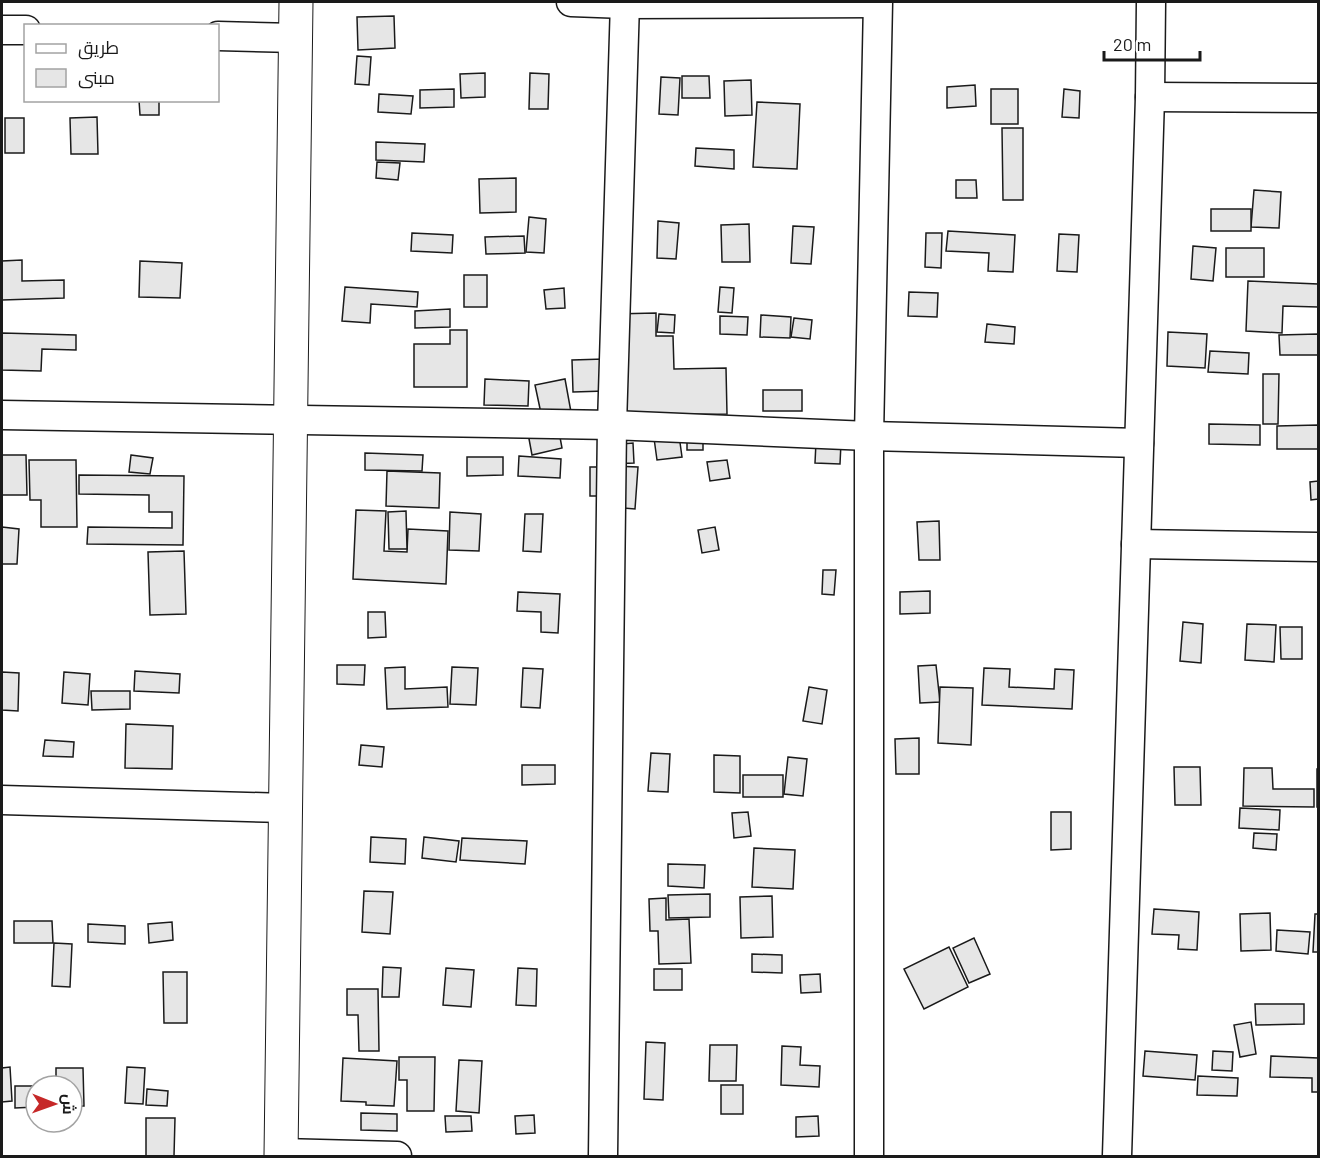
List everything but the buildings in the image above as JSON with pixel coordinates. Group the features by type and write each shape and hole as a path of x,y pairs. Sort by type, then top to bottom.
{"street":[{"path":"296,2 281,1155 397,1156"},
{"path":"571,2 878,2 869,436 869,1156"},
{"path":"1117,1156 1151,2"},
{"path":"603,1156 612,425 625,3"},
{"path":"2,30 24,30"},
{"path":"219,36 295,38"},
{"path":"1150,97 1318,98"},
{"path":"2,415 612,425 869,436 1139,443"},
{"path":"1136,544 1318,547"},
{"path":"2,800 285,808"}]}
